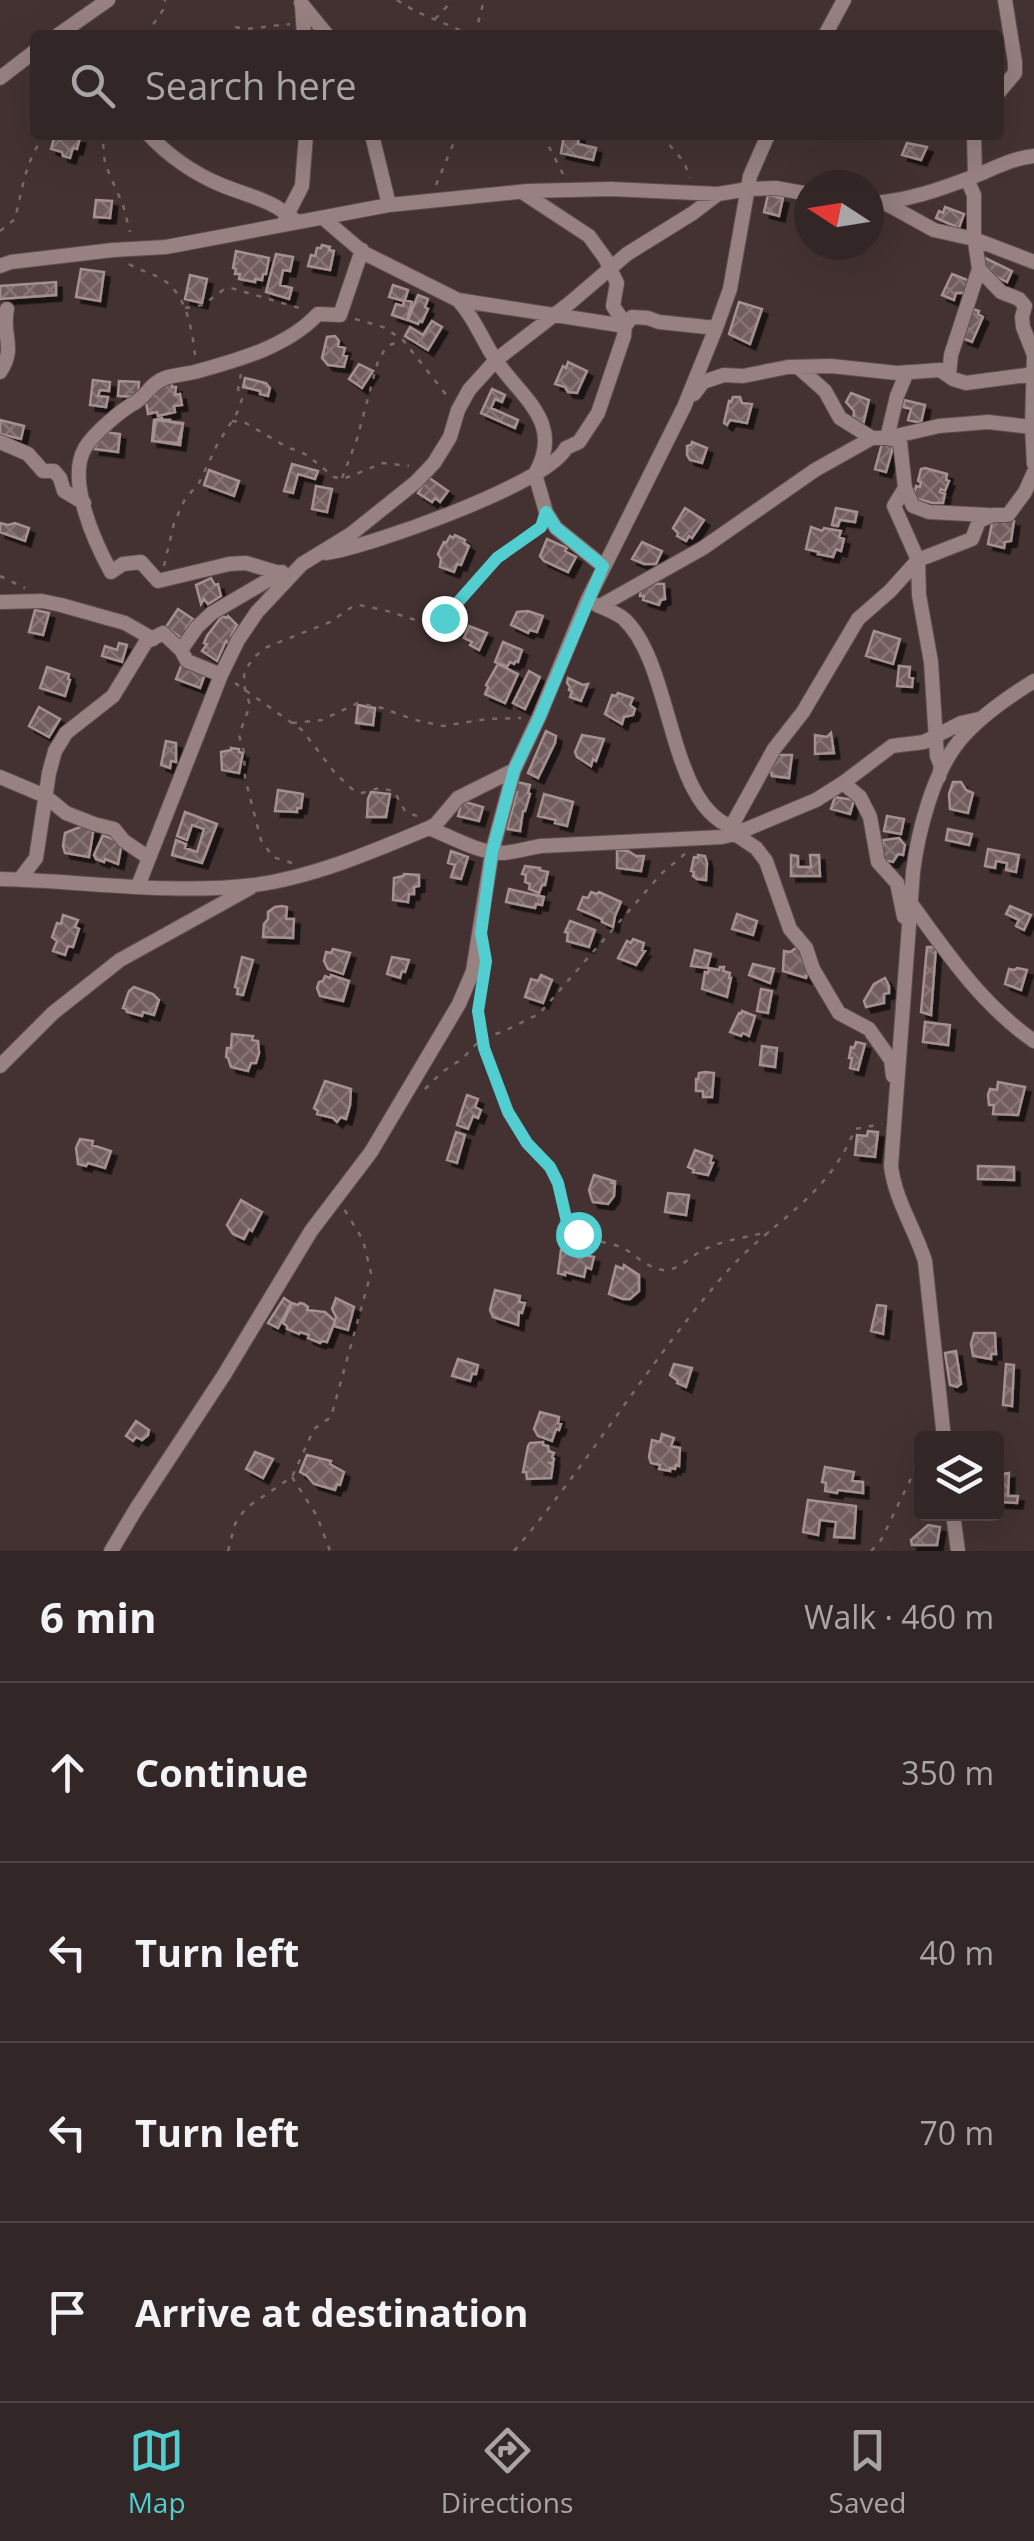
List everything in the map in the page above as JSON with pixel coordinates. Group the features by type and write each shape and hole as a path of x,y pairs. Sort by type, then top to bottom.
{"street":[{"path":"65,30 108,0"},
{"path":"828,30 844,0"},
{"path":"1004,86 1015,73 1016,62 1005,0"},
{"path":"300,1 304,28"},
{"path":"300,1 323,30"},
{"path":"0,78 30,56"},
{"path":"153,140 194,172 271,202 342,236 458,300 625,326"},
{"path":"300,219 306,140"},
{"path":"373,140 389,204"},
{"path":"112,1551 311,1231 371,1152 474,970 492,852 514,770 593,604 603,566 684,407 716,328 730,290 748,188 766,140"},
{"path":"949,376 951,354 978,269 971,177 974,140"},
{"path":"884,203 1034,156"},
{"path":"0,266 166,246 300,219 430,200 611,189 696,194 748,188 794,191"},
{"path":"521,192 589,236 618,283 613,306 625,326"},
{"path":"181,650 212,613 321,554 398,498 434,463 469,390 496,360 609,268 718,194"},
{"path":"884,207 934,230 974,238 1034,262"},
{"path":"279,574 246,563 158,580 140,562 123,564 112,572 102,556 84,503 79,468 84,449 160,380 262,350 289,338 318,314 340,315 362,250"},
{"path":"978,269 1000,292 1026,306 1023,327 1034,355 1034,464"},
{"path":"458,300 496,360 528,398 543,428 546,448 535,474 546,512 556,528 603,566"},
{"path":"0,372 10,353 3,333 6,309"},
{"path":"321,554 414,528 535,474 561,457 591,427 622,348 625,326 632,317 716,328"},
{"path":"684,407 703,382 724,375 798,367 890,372 940,370 958,382 976,384 1034,374"},
{"path":"798,367 825,392 840,418 879,438 900,441 904,488 913,506 930,512 1008,515 1034,472"},
{"path":"879,438 907,372"},
{"path":"593,604 703,548 815,470 879,438 939,426 988,422 1032,427"},
{"path":"0,442 28,454 42,471 54,471 64,491 84,503"},
{"path":"904,488 894,506 918,560 941,766 916,847 891,1166 897,1195 925,1261 943,1431"},
{"path":"737,831 774,749 803,712 858,619 918,560 972,539 979,520 993,515"},
{"path":"138,886 221,676 246,627 302,564"},
{"path":"0,602 42,601 125,623 153,639"},
{"path":"593,604 620,616 631,626 648,655 685,770 702,804 737,831 766,861 790,929 806,948 813,969 840,1013 869,1029 891,1060 894,1118"},
{"path":"20,880 36,858 55,751 66,734 113,696 146,642 163,634 187,661 221,676"},
{"path":"938,778 958,741 1034,681"},
{"path":"433,826 504,854 526,848 705,837 737,831 816,800 892,746 924,742 960,723 983,718"},
{"path":"1,881 186,887 256,884 381,848 433,826 458,798 514,770"},
{"path":"0,776 45,796 66,813 114,829 148,858"},
{"path":"843,783 860,797 870,816 878,862 896,883 909,938"},
{"path":"0,1066 53,1013 120,960 256,884"},
{"path":"910,902 972,985 1014,1028 1034,1040"},
{"path":"954,1521 958,1551"}],"path":[{"path":"149,30 166,0"},
{"path":"397,0 422,17 459,30"},
{"path":"434,20 454,0"},
{"path":"474,30 484,0"},
{"path":"231,30 304,28"},
{"path":"0,231 15,219 31,158 41,140"},
{"path":"100,140 105,164 124,205 132,249"},
{"path":"430,200 455,140"},
{"path":"546,140 571,190"},
{"path":"665,140 684,162 696,194"},
{"path":"113,250 132,266 165,281 178,295 193,341 196,371"},
{"path":"184,308 203,305 231,288 318,314"},
{"path":"340,315 384,326 403,340 458,410"},
{"path":"341,479 358,439 378,361 387,346 403,340"},
{"path":"158,580 185,499 199,483 242,400 238,389 239,358"},
{"path":"231,422 244,422 307,455 341,479 383,463 434,463"},
{"path":"306,872 274,858 261,840 249,799 239,735 250,705 244,673 267,646 338,618 352,607 367,606 430,623 444,618 497,558 541,527 546,512"},
{"path":"221,676 308,736 352,789 362,793 380,788 394,790 405,811 433,826"},
{"path":"290,723 322,720 358,703 442,726 488,719 539,718"},
{"path":"421,1093 482,1038 539,1014 662,874 705,837"},
{"path":"483,985 478,1011 496,1082 527,1143 550,1167 567,1222 578,1234 623,1248 658,1270 668,1270 722,1242 770,1232"},
{"path":"514,1551 727,1270 815,1192 848,1148 855,1129 894,1118"},
{"path":"228,1551 236,1524 246,1508 292,1478 314,1429 331,1417 371,1273 363,1240 336,1195"},
{"path":"871,1551 914,1472"},
{"path":"292,1478 317,1516 330,1551"}],"building":[{"path":"54,140 79,140 70,158 51,149"},
{"path":"563,140 578,140 578,144 596,148 593,160 561,153"},
{"path":"907,143 927,147 921,160 902,155"},
{"path":"768,195 783,198 779,216 764,212"},
{"path":"96,200 112,201 110,218 94,217"},
{"path":"945,207 964,214 959,228 936,218"},
{"path":"322,245 334,251 330,270 308,266 311,255 315,256"},
{"path":"236,251 269,258 262,280 239,279 240,274 235,274 233,268"},
{"path":"276,254 293,257 290,271 283,270 280,285 292,288 289,299 266,292"},
{"path":"985,258 1012,271 1007,282 981,269"},
{"path":"81,269 104,272 100,301 76,297"},
{"path":"952,274 970,281 967,290 956,293 954,300 942,295"},
{"path":"190,275 207,279 202,303 185,299"},
{"path":"56,282 56,295 0,299 0,286"},
{"path":"393,285 408,290 405,300 412,302 407,320 392,315 396,304 403,306 404,301 389,297"},
{"path":"418,295 428,299 428,309 418,324 408,320"},
{"path":"739,302 762,309 750,344 729,334"},
{"path":"973,309 983,317 972,342 962,338"},
{"path":"432,321 442,327 428,350 405,336 410,327 423,335"},
{"path":"335,336 338,346 345,348 344,367 328,365 322,358 327,337"},
{"path":"568,362 587,371 577,393 555,384"},
{"path":"359,364 373,371 362,388 349,379"},
{"path":"245,378 266,383 270,388 268,396 243,387"},
{"path":"93,380 110,382 109,391 100,390 98,396 108,397 106,407 90,405"},
{"path":"119,381 139,382 138,397 118,396"},
{"path":"171,381 182,405 174,406 175,412 148,414 145,397 154,396 152,384"},
{"path":"492,389 505,395 502,402 495,399 491,408 518,420 515,428 481,413"},
{"path":"851,393 869,400 863,425 853,424 854,411 846,402"},
{"path":"733,397 752,404 747,423 724,423"},
{"path":"904,400 925,405 921,423 908,420 911,409 903,407"},
{"path":"162,418 183,424 178,443 152,441 154,420"},
{"path":"0,420 24,426 21,439 0,434"},
{"path":"156,420 183,423 180,445 153,441"},
{"path":"104,432 120,434 118,452 94,449"},
{"path":"883,440 894,444 886,472 875,469"},
{"path":"692,442 707,448 702,463 687,455 687,446"},
{"path":"292,464 318,471 315,479 298,474 293,493 284,491"},
{"path":"921,469 947,474 949,481 945,491 940,492 945,494 943,503 913,498 916,486 920,487"},
{"path":"209,470 239,481 234,496 204,485"},
{"path":"428,477 448,491 440,502 435,498 432,502 418,493"},
{"path":"316,486 332,489 327,512 312,509"},
{"path":"685,508 704,520 686,541 673,528"},
{"path":"836,508 857,512 855,522 840,520 838,526 832,525"},
{"path":"993,517 1014,521 1011,541 1005,542 1004,548 988,544"},
{"path":"0,523 29,528 25,541 0,532"},
{"path":"811,527 841,531 841,551 836,549 833,557 806,549"},
{"path":"455,535 469,546 454,572 440,567 438,554 444,542"},
{"path":"547,539 576,557 568,572 540,556"},
{"path":"642,542 662,551 656,564 632,559"},
{"path":"211,578 218,584 221,596 208,604 204,599 201,604 196,585"},
{"path":"641,583 664,584 665,599 659,605 643,600"},
{"path":"178,609 193,619 183,639 166,627"},
{"path":"35,610 49,613 43,635 29,632"},
{"path":"517,612 543,616 537,632 528,633 511,625"},
{"path":"222,616 228,616 237,625 217,661 202,651 207,636"},
{"path":"469,626 487,633 479,650 464,638"},
{"path":"874,631 900,639 893,664 866,656"},
{"path":"503,642 522,650 518,662 510,662 507,667 495,662"},
{"path":"119,643 127,645 122,662 102,656 105,646 117,650"},
{"path":"183,661 207,669 200,688 176,679"},
{"path":"498,664 518,674 505,703 485,694"},
{"path":"899,666 910,667 912,687 897,686"},
{"path":"47,667 69,674 65,696 40,688"},
{"path":"529,671 540,677 525,709 513,703"},
{"path":"568,678 588,684 581,701 570,697"},
{"path":"612,695 633,698 630,705 635,709 633,715 624,717 622,724 605,714"},
{"path":"358,705 375,708 373,725 356,723"},
{"path":"39,707 60,719 49,737 29,726"},
{"path":"546,731 556,736 555,743 538,778 528,773"},
{"path":"831,733 834,753 815,754 815,735 827,737"},
{"path":"582,735 604,739 591,766 575,752"},
{"path":"166,741 176,743 176,762 171,761 170,768 161,765"},
{"path":"231,748 243,753 239,773 222,770 221,752"},
{"path":"773,755 792,755 789,778 772,776"},
{"path":"517,782 530,785 520,831 507,829"},
{"path":"953,782 961,782 973,793 968,813 950,809"},
{"path":"278,790 303,794 301,808 297,812 275,811"},
{"path":"371,792 390,794 386,817 367,817"},
{"path":"544,794 573,802 567,826 538,816"},
{"path":"835,797 854,800 850,814 831,809"},
{"path":"462,801 483,807 479,821 458,816"},
{"path":"185,812 217,824 202,863 172,855 176,840 197,852 204,829 192,825 187,840 177,836"},
{"path":"887,816 904,819 901,834 884,831"},
{"path":"85,825 94,827 89,857 65,853 65,833"},
{"path":"948,829 972,834 969,845 946,840"},
{"path":"103,835 122,843 118,864 96,859 94,855"},
{"path":"899,838 905,845 903,855 898,854 893,862 881,860 883,840"},
{"path":"988,849 1019,855 1016,872 1006,870 1007,863 996,861 995,868 985,866"},
{"path":"617,850 644,856 641,871 617,868"},
{"path":"451,851 468,857 461,879 451,877 455,865 448,863"},
{"path":"698,855 705,856 706,880 697,879 691,871"},
{"path":"791,855 798,856 798,867 811,867 810,855 819,855 820,876 791,876"},
{"path":"525,866 548,872 539,893 529,889 530,884 525,882"},
{"path":"419,875 419,886 414,887 414,894 409,894 408,902 393,900 394,878"},
{"path":"509,889 544,897 542,905 536,904 535,908 506,902"},
{"path":"591,892 621,902 613,927 578,909 583,897 588,898"},
{"path":"1010,906 1031,915 1024,930 1016,926 1019,920 1006,914"},
{"path":"287,907 286,919 294,919 293,938 263,937 268,912"},
{"path":"737,914 757,921 753,935 732,929"},
{"path":"63,915 78,920 75,927 79,929 73,947 68,946 65,955 53,951 57,941 52,937"},
{"path":"570,921 595,930 589,947 567,941 565,932"},
{"path":"633,939 644,943 645,951 636,965 618,958 627,941 631,943"},
{"path":"927,947 936,947 931,1015 921,1012"},
{"path":"333,949 350,953 343,974 328,969 324,961 326,952"},
{"path":"695,950 711,954 707,968 691,966"},
{"path":"803,950 801,956 810,964 806,978 783,971 784,951"},
{"path":"242,957 253,960 243,995 237,994 235,987"},
{"path":"392,957 409,960 400,978 387,974"},
{"path":"753,964 774,969 770,983 749,975"},
{"path":"720,967 730,973 727,997 702,989 705,972"},
{"path":"1009,969 1027,970 1021,990 1005,984"},
{"path":"331,975 349,981 343,1001 320,996 319,982"},
{"path":"541,975 552,980 543,1003 525,997 531,979 538,981"},
{"path":"885,978 889,993 884,994 884,1003 866,1007 864,1001 874,984"},
{"path":"134,987 159,1000 154,1015 143,1012 142,1016 123,1008"},
{"path":"761,989 772,991 768,1013 757,1011"},
{"path":"742,1011 755,1016 749,1036 730,1032"},
{"path":"925,1022 950,1025 948,1045 923,1042"},
{"path":"232,1034 253,1036 252,1040 258,1041 256,1063 251,1063 248,1071 231,1067 226,1057"},
{"path":"856,1042 865,1044 858,1070 850,1068 849,1058"},
{"path":"762,1046 777,1048 775,1067 760,1065"},
{"path":"705,1072 714,1073 712,1097 703,1097 703,1091 696,1091 696,1079"},
{"path":"325,1081 351,1089 346,1119 341,1117 337,1122 317,1114 314,1108"},
{"path":"998,1082 1025,1087 1018,1115 993,1114 994,1105 989,1105 988,1095 990,1089 997,1090"},
{"path":"467,1095 478,1099 475,1107 481,1110 478,1118 473,1116 468,1129 457,1125"},
{"path":"868,1131 878,1132 875,1157 855,1155 857,1135 867,1136"},
{"path":"456,1132 465,1135 457,1163 447,1160"},
{"path":"80,1139 111,1151 105,1168 78,1164 76,1148"},
{"path":"695,1150 712,1156 708,1175 688,1167"},
{"path":"978,1166 1014,1167 1014,1180 978,1179"},
{"path":"594,1175 615,1183 614,1196 608,1204 593,1202 589,1190"},
{"path":"668,1193 689,1195 686,1215 665,1212"},
{"path":"241,1200 262,1212 244,1239 233,1234 227,1225"},
{"path":"561,1250 579,1257 594,1257 591,1269 586,1267 584,1277 558,1273"},
{"path":"624,1265 639,1275 639,1291 630,1299 609,1294 616,1266 623,1269"},
{"path":"495,1290 520,1296 519,1302 525,1303 518,1325 493,1317 490,1310"},
{"path":"284,1298 291,1303 278,1328 268,1323"},
{"path":"336,1298 354,1307 348,1330 334,1326 336,1317 332,1309"},
{"path":"292,1303 325,1312 335,1321 327,1342 320,1343 308,1338 309,1335 287,1329 283,1323"},
{"path":"877,1305 886,1306 883,1334 871,1331"},
{"path":"974,1333 995,1333 996,1354 991,1354 991,1359 973,1356"},
{"path":"956,1351 961,1384 957,1387 950,1385 945,1353"},
{"path":"458,1359 478,1365 470,1381 452,1376"},
{"path":"674,1364 692,1368 686,1387 670,1375"},
{"path":"1006,1364 1014,1365 1012,1406 1003,1405"},
{"path":"540,1412 559,1417 561,1424 552,1441 538,1436 534,1429"},
{"path":"136,1421 149,1430 142,1440 136,1437 133,1441 126,1436"},
{"path":"662,1434 674,1438 671,1446 680,1448 679,1466 670,1471 659,1469 660,1465 651,1463 649,1457 652,1440 660,1442"},
{"path":"543,1442 554,1453 551,1478 527,1479 523,1472 528,1446"},
{"path":"255,1452 273,1459 263,1478 246,1469"},
{"path":"307,1455 331,1461 344,1472 335,1490 314,1484 300,1472"},
{"path":"825,1467 854,1472 852,1481 863,1482 863,1493 825,1491"},
{"path":"1009,1473 1008,1496 1018,1496 1017,1503 1004,1502 1004,1474"},
{"path":"808,1500 856,1506 854,1538 834,1537 836,1522 820,1520 818,1535 803,1532"},
{"path":"928,1525 940,1527 937,1545 912,1545 911,1540"}],"route":[{"path":"444,618 497,558 541,527 546,512 556,528 603,566 514,770 502,812 492,852 481,933 486,972 478,1011 484,1048 508,1112 527,1143 550,1167 567,1222 578,1234"}]}
